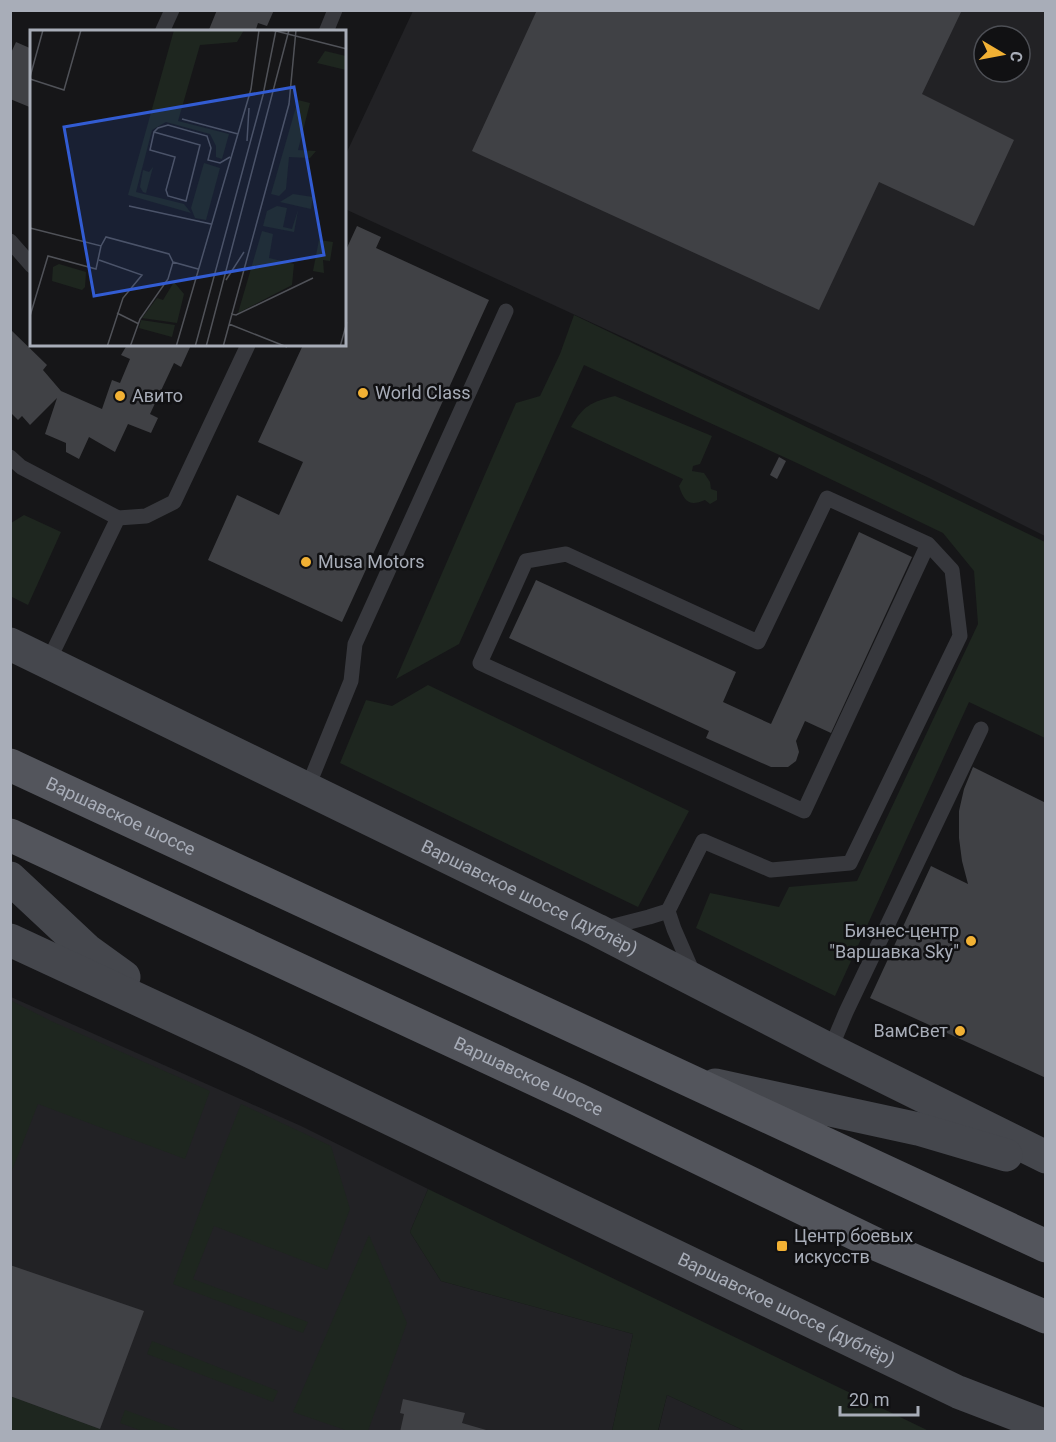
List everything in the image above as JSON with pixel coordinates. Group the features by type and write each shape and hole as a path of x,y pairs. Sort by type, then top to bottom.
{"main road":[{"name":"Варшавское шоссе (дублёр)","path":"10,644 597,930 830,1050 1046,1157"},
{"name":"Варшавское шоссе","path":"10,765 1046,1246"},
{"name":"Варшавское шоссе","path":"10,835 576,1099 878,1245 1046,1317"},
{"path":"10,878 88,951 143,990 245,1049"},
{"name":"Варшавское шоссе (дублёр)","path":"10,940 245,1049 958,1392 1046,1426"},
{"path":"685,1078 918,1129 1046,1166"}],"lane":[{"path":"163,30 172,10"},
{"path":"327,30 335,10"},
{"path":"10,241 30,264"},
{"path":"307,789 351,681 355,644 506,311"},
{"path":"10,457 21,467 118,518 146,516 174,502 248,346"},
{"path":"597,930 668,910 703,841 771,870 850,863 960,636 952,570 928,544 826,498 758,642 566,554 526,561 480,663 804,811 928,544"},
{"path":"48,662 118,518"},
{"path":"830,1050 981,729"},
{"path":"668,910 696,980"}],"shaded area":[{"path":"413,11 1045,11 1045,536 929,478 346,209 346,154"},
{"path":"574,315 1045,542 1045,738 969,702 835,996 696,928 710,893 779,907 789,887 857,881 978,624 974,571 943,533 584,365 459,644 396,679 516,403 540,396 560,354"},
{"path":"615,396 712,436 700,464 693,466 692,471 704,473 710,482 711,489 717,491 717,500 710,504 705,500 691,503 685,499 679,486 683,479 571,427 588,406"},
{"path":"24,515 61,532 28,605 10,596 11,523"},
{"path":"428,685 689,811 638,907 340,763 366,700 392,706"},
{"path":"11,997 301,1126 428,1189 410,1232 441,1281 633,1334 612,1431 11,1432"},
{"path":"10,1000 51,1021 210,1091 185,1159 38,1104 11,1173"},
{"path":"241,1104 331,1146 350,1209 327,1270 214,1226 193,1279 308,1322 303,1333 173,1284"},
{"path":"428,1189 929,1431 745,1431 667,1395 658,1431 612,1431 633,1334 441,1281 410,1232"},
{"path":"369,1235 407,1323 368,1431 348,1431 293,1412"},
{"path":"152,1341 278,1391 273,1402 147,1354"},
{"path":"667,1395 745,1431 658,1432"},
{"path":"10,1396 100,1429 99,1431 11,1431"},
{"path":"125,1410 182,1431 142,1431 120,1423"}],"building":[{"path":"217,10 274,10 267,26 258,23 256,30 209,30"},
{"path":"537,10 962,10 922,94 1014,140 974,226 879,182 819,310 472,151"},
{"path":"16,42 30,48 30,107 10,99 10,55"},
{"name":"World Class","path":"357,226 381,237 376,248 489,300 342,622 208,560 237,495 279,515 303,462 258,442 303,346 346,346 346,250"},
{"path":"10,329 47,365 43,370 61,391 102,409 112,380 120,383 130,359 121,355 126,346 191,346 181,367 174,363 150,414 158,418 151,433 128,424 115,452 89,437 79,459 66,452 66,443 45,434 57,398 30,425 22,416 18,420 10,412"},
{"path":"779,457 786,461 777,479 770,475"},
{"path":"859,532 912,557 831,733 805,721 796,741 799,752 796,761 788,767 771,767 706,738 709,731 509,638 536,580 736,672 723,702 771,724"},
{"name":"Бизнес-центр \"Варшавка Sky\"","path":"973,767 1046,803 1046,1078 870,998 931,866 968,884 959,838 959,811 964,789"},
{"path":"10,1265 144,1311 100,1429 10,1396"},
{"path":"403,1399 465,1413 462,1423 493,1432 400,1432 404,1414 400,1413"}],"place":[{"name":"World Class","path":"363,393"},
{"name":"Авито","path":"120,396"},
{"name":"Musa Motors","path":"306,562"},
{"name":"Бизнес-центр \"Варшавка Sky\"","path":"971,941"},
{"name":"ВамСвет","path":"960,1031"},
{"name":"Центр боевых искусств","path":"782,1246"}]}
